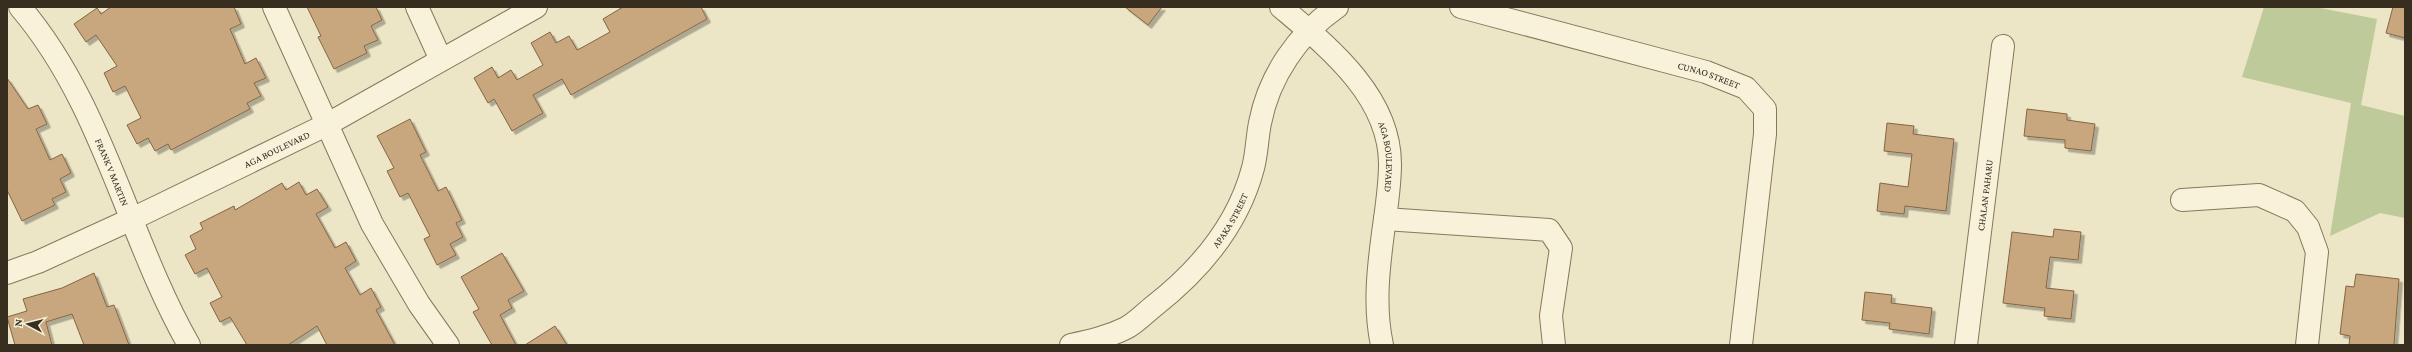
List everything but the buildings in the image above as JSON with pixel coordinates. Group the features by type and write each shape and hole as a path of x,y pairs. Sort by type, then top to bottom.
{"street":[{"name":"FRANK V MARTIN","path":"20,7 52,48 75,89 132,219 153,274 189,345"},
{"path":"274,7 372,224 394,266 448,345"},
{"path":"417,7 441,60"},
{"name":"AGA BOULEVARD","path":"7,273 38,262 132,219 326,125 536,7"},
{"name":"AGA BOULEVARD","path":"1281,7 1309,31 1359,81 1376,109 1386,134 1390,163 1379,265 1376,316 1382,345"},
{"path":"1309,31 1337,7"},
{"name":"CUNAO STREET","path":"1461,7 1706,72 1746,88 1766,109 1765,142 1741,345"},
{"name":"APAKA STREET","path":"1071,345 1102,339 1127,327 1183,282 1208,254 1230,224 1244,195 1253,168 1267,95 1281,66 1309,31"},
{"name":"CHALAN PAHARU","path":"1966,345 2003,46"},
{"path":"2182,200 2258,195 2295,211 2308,227 2316,252 2307,345"},
{"path":"1385,219 1549,230 1562,248 1551,316 1554,345"}],"green space":[{"path":"2264,7 2315,7 2377,19 2361,105 2405,116 2405,218 2380,213 2330,236 2351,103 2242,77"}]}
